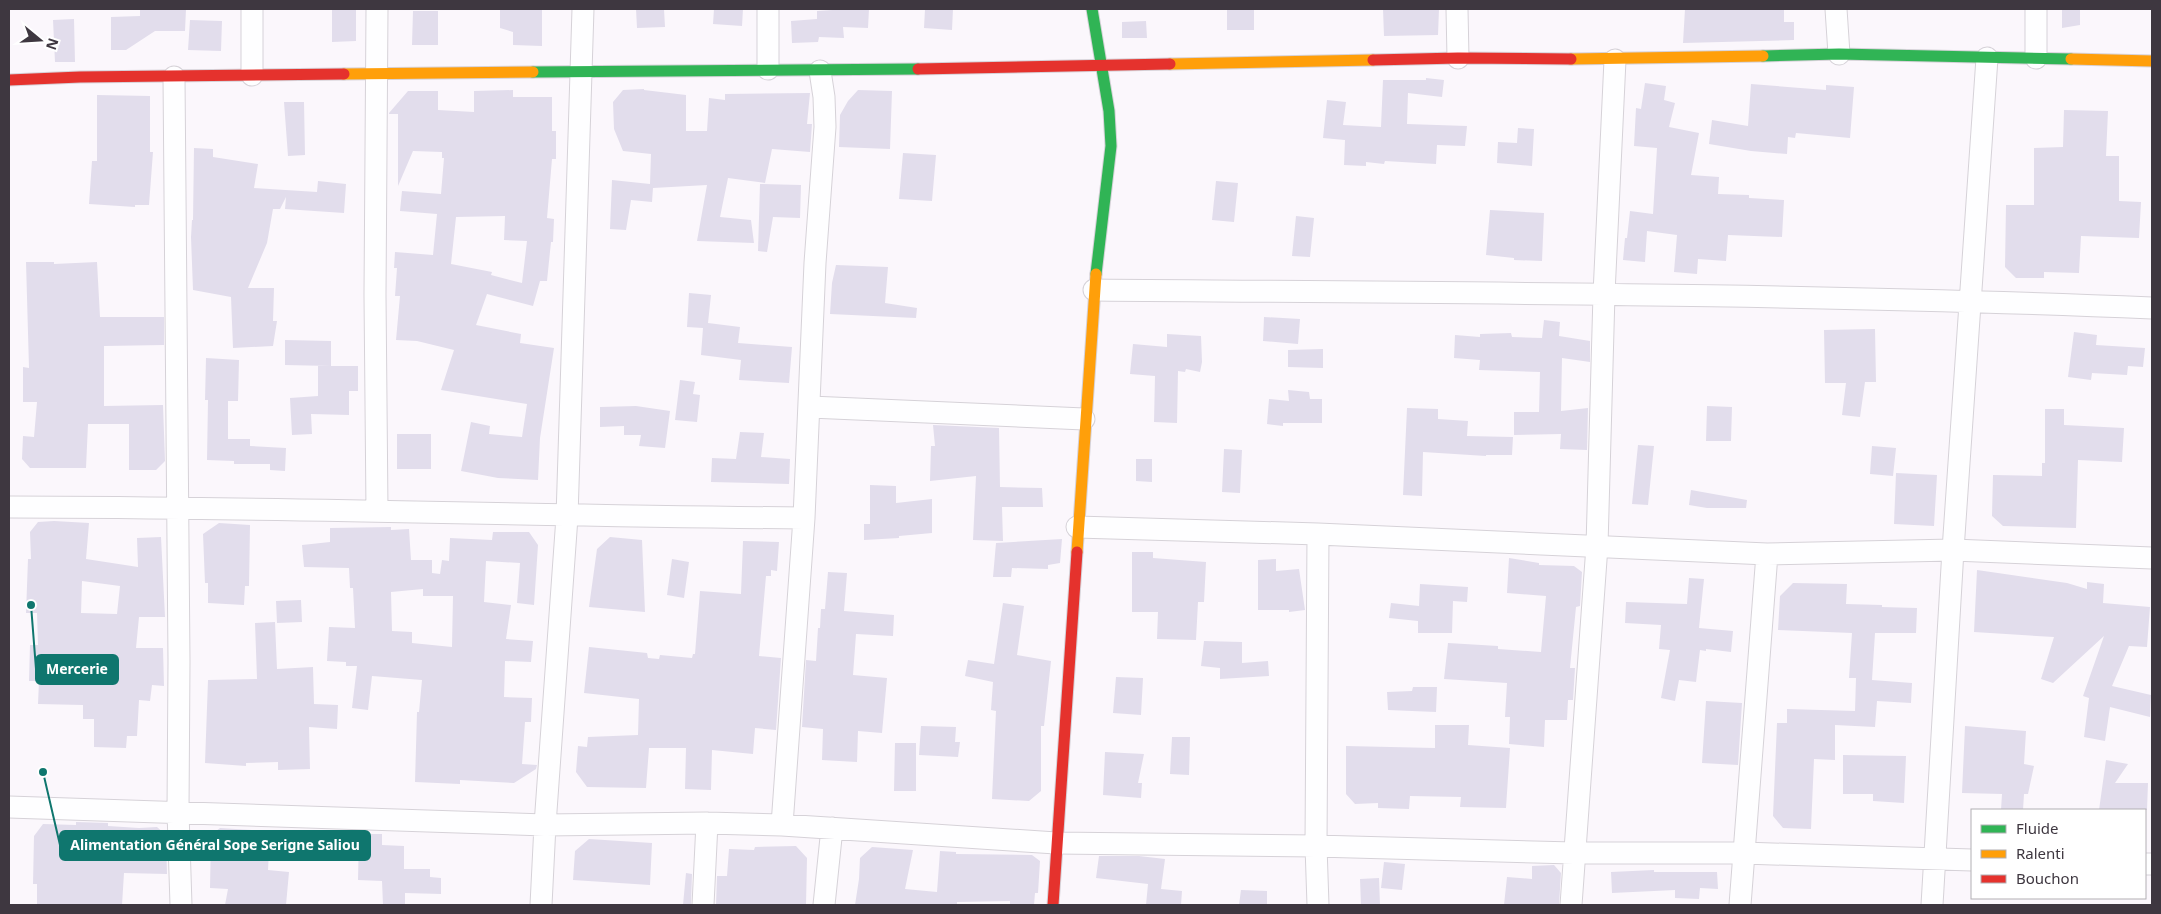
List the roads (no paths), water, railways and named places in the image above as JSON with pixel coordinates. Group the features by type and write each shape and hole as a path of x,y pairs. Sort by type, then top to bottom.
{"street":[{"path":"252,9 252,75"},
{"path":"377,9 375,72 375,295 378,510"},
{"path":"541,905 567,517 583,9"},
{"path":"768,9 768,69"},
{"path":"1052,905 1094,290 1111,139 1107,92 1099,64 1092,9"},
{"path":"1457,9 1458,58"},
{"path":"1836,9 1839,54"},
{"path":"2036,9 2036,58"},
{"path":"9,80 47,77 174,77 375,72 582,72 768,69 820,71 1458,58 1615,60 1839,54 2152,61"},
{"path":"1932,905 1953,550 1987,58"},
{"path":"1571,905 1597,546 1604,294 1615,60"},
{"path":"782,825 804,518 815,262 825,127 824,97 820,71"},
{"path":"174,77 178,507 178,812 181,905"},
{"path":"1094,290 1604,294 1971,300 2152,308"},
{"path":"810,407 1084,420"},
{"path":"9,506 178,507 289,511 378,510 567,517 804,518"},
{"path":"1077,527 1318,534 1767,554 1953,550 2152,558"},
{"path":"1318,534 1316,846 1318,905"},
{"path":"1740,905 1767,554"},
{"path":"9,808 545,825 707,823 782,825 1056,843 1316,846 1574,853 1743,853 1971,860"},
{"path":"703,905 707,823"},
{"path":"824,905 832,828"}],"place":[{"name":"Mercerie","path":"31,605"},
{"name":"Alimentation Général Sope Serigne Saliou","path":"43,772"}]}
